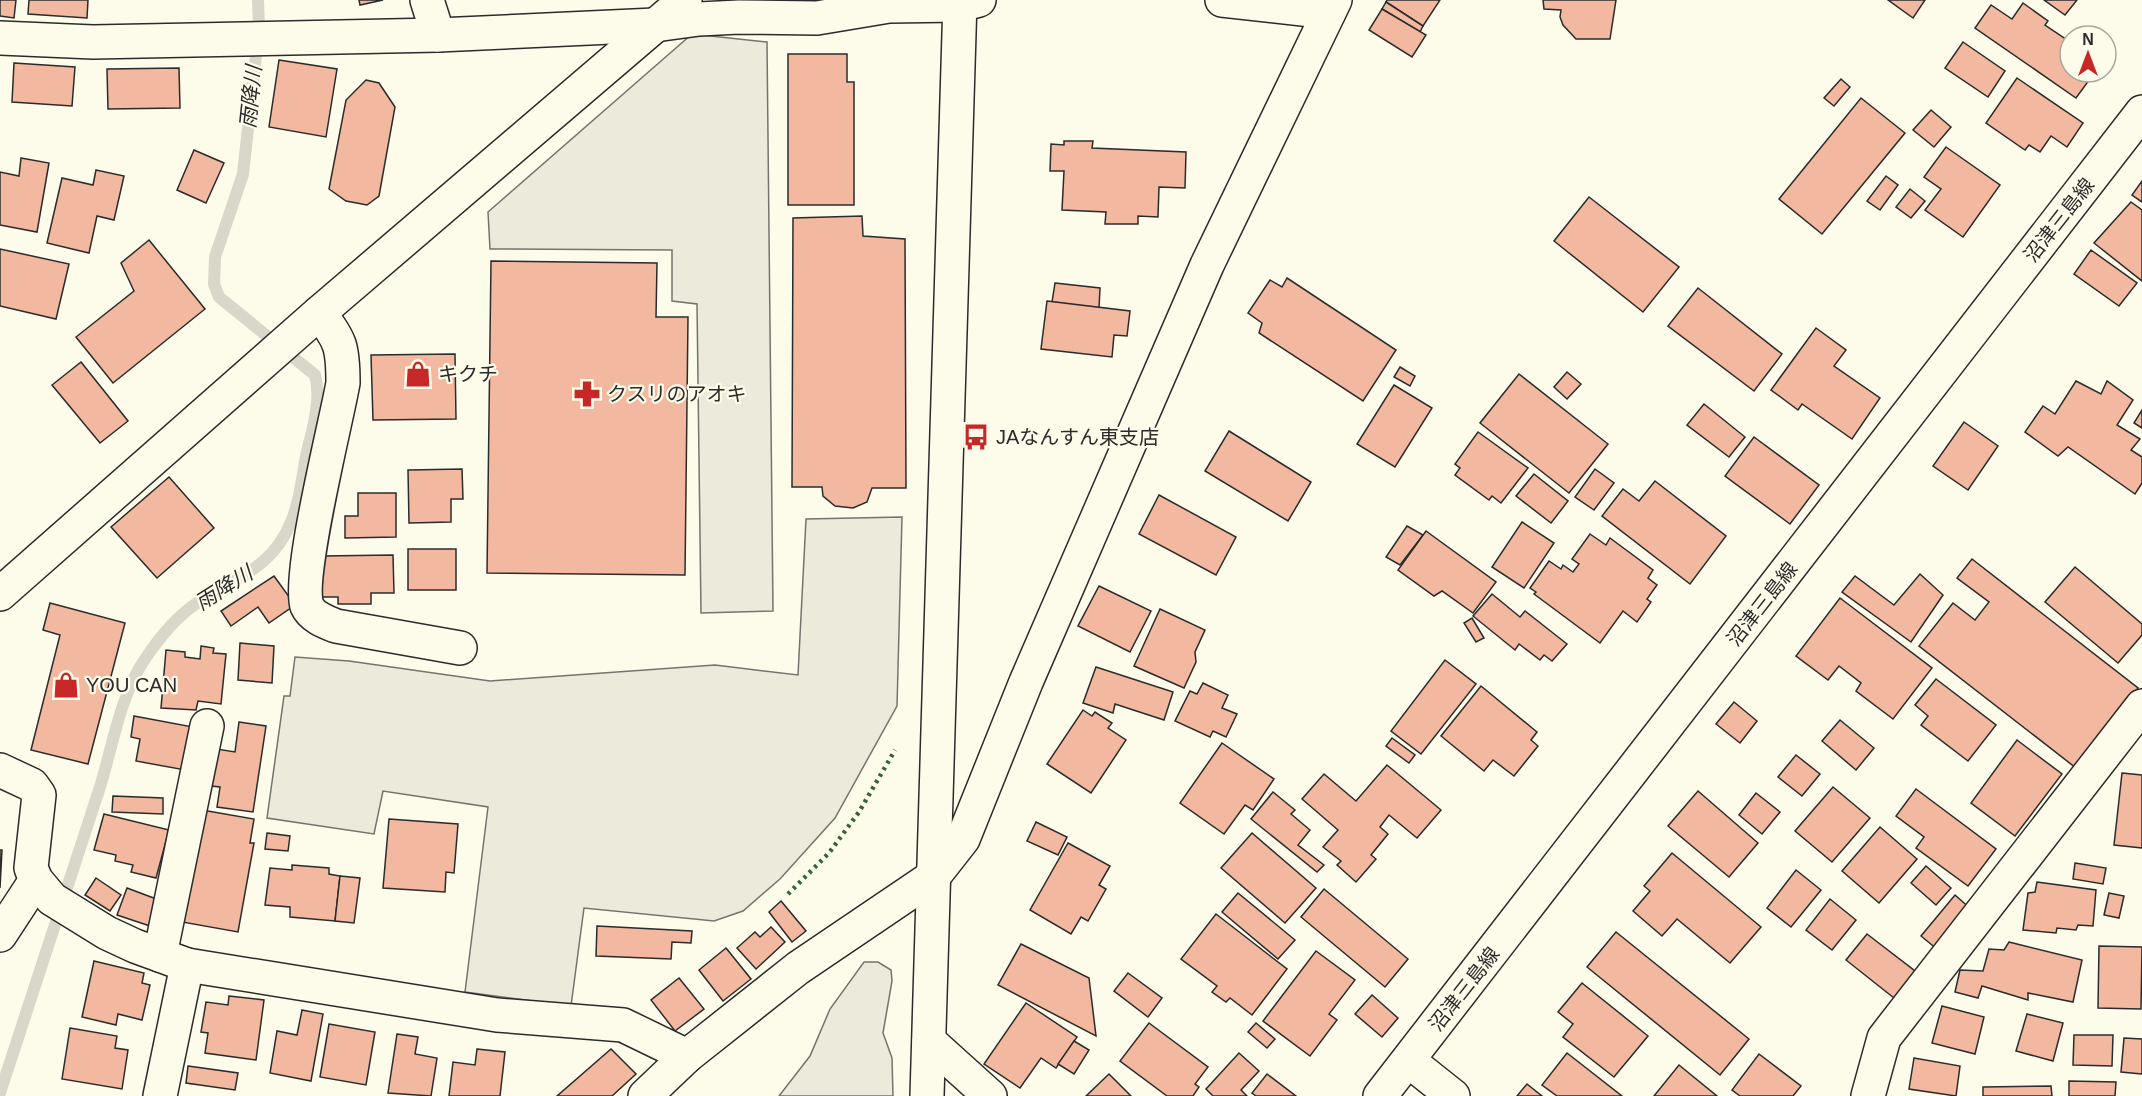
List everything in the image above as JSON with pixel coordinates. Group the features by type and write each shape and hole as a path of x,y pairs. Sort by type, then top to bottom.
{"street":[{"path":"427,0 438,35"},
{"path":"0,594 320,313 685,0"},
{"path":"645,1096 687,1056 798,968 934,876 963,839 1026,682 1207,265 1332,6 1222,0"},
{"path":"0,38 93,42 438,35 655,25 699,19 817,18 889,6 967,2 927,1096"},
{"name":"沼津三島線","path":"1380,1096 2142,112"},
{"path":"320,313 339,337 343,353 343,382 309,561 305,599 308,609 317,618 336,627 460,648"},
{"path":"1868,1096 1884,1038 2142,706"},
{"path":"160,1096 173,960 207,726"},
{"path":"0,770 32,785 39,795 31,868 36,880 52,899 106,933 173,960 497,1015 623,1025 687,1056"},
{"path":"0,935 36,880"},
{"path":"929,1041 990,1096"},
{"path":"1409,1061 1453,1096"}],"shaded area":[{"path":"692,34 767,42 773,611 701,613 697,304 672,301 672,250 490,249 488,212"},
{"path":"902,517 897,706 835,818 780,879 743,911 714,921 584,908 571,1006 465,992 488,807 383,791 374,834 267,818 284,696 290,696 295,657 349,661 490,681 715,665 798,675 806,519"},
{"path":"864,962 878,962 891,970 892,981 883,1033 892,1058 893,1096 779,1096 810,1056 830,1009"}],"building":[{"path":"0,0 16,0 14,18 0,16"},
{"path":"29,0 88,0 87,18 28,14"},
{"path":"359,0 383,0 360,5"},
{"path":"1387,0 1440,0 1423,26 1386,2"},
{"path":"1543,0 1616,0 1610,39 1576,39 1563,25 1560,17 1561,10 1544,9"},
{"path":"1888,0 1925,0 1913,18"},
{"path":"2044,0 2077,0 2065,15"},
{"path":"1386,2 1423,26 1420,32 1382,9"},
{"path":"2023,3 2048,21 2045,25 2058,34 2058,84 2086,84 2076,98 1975,28 1991,5 2012,19"},
{"path":"1382,9 1426,35 1412,57 1369,30"},
{"path":"1963,42 2005,71 1988,97 1945,68"},
{"path":"788,54 847,54 847,82 854,82 854,205 788,205"},
{"path":"279,60 337,69 326,137 269,127"},
{"path":"14,63 75,67 72,106 12,102"},
{"path":"179,68 180,108 108,109 107,69"},
{"path":"2017,78 2083,123 2067,147 2051,136 2040,152 2029,145 2025,150 1986,123"},
{"path":"1841,79 1850,87 1834,106 1824,98"},
{"path":"366,80 379,83 395,107 379,196 367,205 346,201 329,189 346,100"},
{"path":"1861,98 1905,133 1822,234 1779,199"},
{"path":"1931,110 1951,127 1934,147 1913,130"},
{"path":"1064,141 1093,141 1092,148 1186,152 1185,188 1159,187 1158,217 1138,216 1138,224 1105,224 1106,212 1062,210 1064,171 1050,171 1051,144 1064,145"},
{"path":"1946,147 2000,185 1963,237 1925,210 1941,189 1924,177"},
{"path":"194,150 224,163 206,203 177,190"},
{"path":"21,158 49,163 37,232 0,225 0,172 19,176"},
{"path":"96,170 124,176 114,220 97,216 89,253 47,243 62,178 93,185"},
{"path":"1886,176 1898,185 1880,210 1867,201"},
{"path":"2142,181 2142,202 2132,195"},
{"path":"1910,189 1925,201 1911,218 1896,207"},
{"path":"1589,197 1679,267 1643,312 1554,241"},
{"path":"2131,202 2142,210 2142,281 2094,243"},
{"path":"862,216 863,236 905,239 906,488 872,488 867,502 853,508 835,506 823,496 822,487 792,487 793,218"},
{"path":"149,240 205,309 113,383 76,337 134,291 121,263"},
{"path":"0,249 69,264 56,319 0,306"},
{"path":"2091,250 2137,283 2119,306 2074,274"},
{"path":"491,261 657,263 656,317 688,317 685,575 487,573"},
{"path":"1287,278 1396,350 1363,401 1259,333 1262,323 1248,313 1270,280 1282,287"},
{"path":"1055,283 1100,288 1099,308 1052,302"},
{"path":"1698,288 1782,354 1754,391 1668,326"},
{"path":"1047,301 1130,311 1127,336 1114,335 1112,357 1041,349"},
{"path":"1816,328 1846,350 1834,366 1880,398 1852,439 1802,404 1798,410 1771,390"},
{"path":"455,354 456,419 373,420 371,355"},
{"path":"81,362 128,421 100,443 52,385"},
{"path":"1400,367 1415,376 1410,386 1394,377"},
{"path":"1567,372 1581,384 1567,399 1554,387"},
{"path":"1519,374 1608,444 1569,493 1480,423"},
{"path":"2076,381 2101,394 2107,381 2133,400 2117,425 2140,439 2131,450 2142,457 2142,483 2135,494 2068,447 2058,456 2025,432 2043,406 2055,414"},
{"path":"1394,385 1432,408 1395,467 1357,444"},
{"path":"1704,404 1745,437 1729,457 1687,425"},
{"path":"2142,410 2142,428 2134,423"},
{"path":"1964,422 1998,446 1968,490 1933,466"},
{"path":"1229,431 1311,482 1288,521 1205,471"},
{"path":"1478,432 1528,468 1501,503 1492,496 1489,500 1455,475 1460,468 1455,464"},
{"path":"1754,437 1819,485 1790,524 1725,476"},
{"path":"462,469 463,499 451,499 451,522 409,523 408,470"},
{"path":"1595,469 1614,483 1594,510 1575,497"},
{"path":"1534,474 1568,501 1551,523 1516,496"},
{"path":"169,477 214,528 157,578 111,527"},
{"path":"1655,481 1726,536 1690,584 1602,516 1623,489 1639,501"},
{"path":"358,493 396,493 396,537 345,538 345,516 358,516"},
{"path":"1159,495 1236,537 1216,575 1139,534"},
{"path":"1522,522 1554,543 1524,588 1492,567"},
{"path":"1407,526 1423,535 1400,565 1386,557"},
{"path":"1426,531 1496,582 1473,613 1442,591 1434,596 1398,570"},
{"path":"1590,534 1606,545 1610,538 1653,570 1648,578 1657,585 1647,599 1651,602 1637,622 1623,611 1600,643 1534,594 1536,592 1530,588 1549,561 1561,569 1563,565 1573,572 1579,564 1572,559"},
{"path":"408,549 456,549 456,590 408,590"},
{"path":"393,555 394,593 371,593 371,604 338,604 338,597 322,597 322,556"},
{"path":"1972,559 2138,688 2076,768 1919,646 1953,603 1975,620 1989,602 1957,578"},
{"path":"2075,567 2142,624 2142,635 2118,663 2045,602"},
{"path":"1920,574 1943,595 1911,642 1842,592 1855,576 1894,605"},
{"path":"274,576 295,605 269,623 258,607 231,626 221,611"},
{"path":"1099,586 1151,611 1130,652 1078,626"},
{"path":"1492,594 1520,617 1525,611 1567,644 1552,661 1544,655 1540,660 1519,644 1515,650 1473,616"},
{"path":"1840,598 1932,668 1893,719 1856,691 1861,683 1839,666 1828,680 1796,656"},
{"path":"50,603 125,623 88,764 31,750 60,635 43,630"},
{"path":"1160,609 1205,630 1195,652 1196,662 1184,688 1134,666"},
{"path":"1472,618 1484,638 1476,642 1464,623"},
{"path":"240,643 274,646 272,683 238,680"},
{"path":"201,646 214,648 213,653 226,654 221,704 198,701 196,710 161,708 166,650 185,652 185,657 200,659"},
{"path":"1445,660 1476,684 1421,754 1391,731"},
{"path":"1096,667 1173,692 1164,720 1115,704 1113,713 1083,703"},
{"path":"1936,679 1996,725 1968,761 1921,725 1928,716 1915,705"},
{"path":"1203,683 1228,695 1222,708 1237,714 1226,737 1213,731 1210,737 1175,721 1190,691 1197,694"},
{"path":"1481,686 1537,732 1531,740 1538,746 1514,776 1493,760 1484,771 1441,736"},
{"path":"1734,702 1757,721 1740,743 1716,724"},
{"path":"1083,710 1092,716 1095,712 1112,723 1108,728 1126,740 1091,793 1047,764"},
{"path":"134,716 193,727 185,770 136,761 140,739 131,737"},
{"path":"1840,720 1874,748 1856,770 1822,741"},
{"path":"239,722 266,726 253,812 217,807 220,787 211,786 217,749 235,752"},
{"path":"1392,738 1415,755 1409,763 1386,746"},
{"path":"2017,740 2062,774 2015,836 1971,803"},
{"path":"1222,743 1274,779 1253,810 1245,805 1224,834 1180,803"},
{"path":"1796,755 1820,774 1802,796 1778,777"},
{"path":"1387,765 1441,810 1417,838 1389,815 1380,827 1388,834 1371,855 1376,859 1356,882 1337,865 1341,861 1323,847 1338,830 1302,799 1324,774 1356,801"},
{"path":"2122,773 2142,775 2142,848 2114,845"},
{"path":"1833,787 1870,818 1832,862 1795,831"},
{"path":"1916,789 1996,849 1968,886 1916,848 1924,837 1896,816"},
{"path":"1698,791 1758,843 1729,877 1668,826"},
{"path":"1273,792 1295,810 1291,814 1310,830 1298,845 1324,865 1317,872 1251,819"},
{"path":"1756,793 1780,812 1762,834 1739,815"},
{"path":"113,796 163,798 163,814 112,812"},
{"path":"202,810 254,819 250,843 254,843 238,932 182,922"},
{"path":"104,814 169,830 156,878 131,872 133,865 115,861 116,855 94,850"},
{"path":"389,819 458,824 454,873 446,872 445,892 383,888"},
{"path":"1036,822 1067,837 1058,855 1027,841"},
{"path":"1880,827 1917,859 1879,903 1842,871"},
{"path":"267,833 290,836 288,851 265,849"},
{"path":"1252,833 1316,888 1285,923 1221,868"},
{"path":"1068,843 1110,866 1099,885 1106,889 1088,921 1081,917 1071,934 1030,910"},
{"path":"0,850 2,850 0,888"},
{"path":"1672,853 1761,927 1730,963 1677,919 1662,936 1633,911 1650,891 1644,886"},
{"path":"2075,863 2106,868 2103,884 2073,879"},
{"path":"292,865 329,868 329,874 340,876 335,921 290,917 290,907 265,905 270,868 292,870"},
{"path":"1926,866 1951,888 1936,905 1911,883"},
{"path":"1796,870 1821,890 1791,927 1767,908"},
{"path":"340,876 360,878 354,923 335,921"},
{"path":"96,878 121,895 110,911 85,895"},
{"path":"2037,882 2096,890 2093,926 2078,925 2076,930 2057,928 2056,933 2023,930 2028,893 2035,892"},
{"path":"127,888 159,900 150,926 117,915"},
{"path":"1324,889 1408,959 1385,987 1301,917"},
{"path":"1238,893 1295,940 1278,959 1222,912"},
{"path":"2109,893 2124,896 2119,918 2104,915"},
{"path":"1955,895 1972,910 1938,950 1921,936"},
{"path":"1830,899 1856,920 1832,950 1806,930"},
{"path":"781,901 806,931 792,942 769,912"},
{"path":"1216,914 1287,969 1252,1015 1230,998 1226,1002 1212,992 1217,986 1181,959"},
{"path":"597,926 692,931 691,943 672,942 671,959 596,956"},
{"path":"771,927 785,942 756,969 737,948 755,932 760,937"},
{"path":"1616,932 1749,1039 1720,1075 1587,967"},
{"path":"1867,934 1915,971 1894,998 1846,960"},
{"path":"2009,942 2082,960 2073,1002 2028,993 2028,1000 1982,986 1978,998 1955,992 1960,970 1983,971 1989,949 2004,950"},
{"path":"1021,944 1089,978 1096,1036 998,985"},
{"path":"2099,946 2142,947 2141,1009 2098,1008"},
{"path":"726,948 751,979 723,1001 699,970"},
{"path":"1316,951 1355,980 1329,1014 1337,1020 1310,1056 1263,1021"},
{"path":"94,961 144,973 142,983 150,985 142,1020 118,1014 116,1025 82,1017"},
{"path":"1128,973 1162,998 1148,1017 1114,991"},
{"path":"679,978 704,1009 675,1031 651,1000"},
{"path":"1582,983 1648,1036 1614,1077 1563,1037 1573,1024 1558,1012"},
{"path":"1372,995 1398,1018 1382,1037 1355,1014"},
{"path":"229,996 264,1000 256,1060 205,1053 208,1033 201,1032 206,1002 228,1005"},
{"path":"1026,1003 1077,1037 1056,1068 1041,1058 1020,1088 984,1064"},
{"path":"1942,1006 1984,1017 1975,1054 1932,1043"},
{"path":"302,1010 323,1014 311,1081 270,1073 277,1031 297,1035"},
{"path":"2027,1014 2063,1023 2053,1061 2016,1051"},
{"path":"1149,1023 1208,1067 1195,1084 1199,1087 1193,1096 1167,1096 1120,1061"},
{"path":"1256,1023 1275,1039 1267,1048 1248,1032"},
{"path":"329,1024 375,1032 366,1085 320,1077"},
{"path":"70,1028 117,1036 115,1048 128,1050 122,1089 62,1079"},
{"path":"397,1034 418,1037 415,1054 437,1058 431,1096 388,1093"},
{"path":"2074,1035 2113,1035 2112,1066 2073,1065"},
{"path":"2124,1038 2142,1039 2142,1074 2121,1072"},
{"path":"1074,1041 1089,1050 1074,1074 1058,1064"},
{"path":"477,1049 505,1052 500,1096 449,1096 453,1062 475,1065"},
{"path":"611,1049 636,1074 612,1096 557,1096"},
{"path":"1239,1053 1259,1071 1241,1090 1247,1096 1213,1096 1206,1089"},
{"path":"1567,1053 1622,1096 1557,1096 1542,1085"},
{"path":"1759,1054 1801,1086 1793,1096 1740,1096 1732,1090"},
{"path":"1914,1058 1960,1066 1956,1096 1909,1089"},
{"path":"1679,1065 1717,1096 1654,1096"},
{"path":"188,1066 238,1073 235,1090 186,1083"},
{"path":"1109,1074 1131,1096 1086,1096"},
{"path":"1267,1074 1296,1096 1256,1096 1252,1093"},
{"path":"2069,1081 2116,1082 2115,1096 2069,1096"},
{"path":"1527,1084 1542,1096 1517,1096"},
{"path":"2051,1086 2052,1096 1983,1096 1983,1087"}],"waterway":[{"name":"雨降川","path":"0,1093 100,787 123,705 136,673 156,643 182,615 197,603 252,570 274,551 291,522 299,498 317,405 315,375 219,297 214,284 215,257 243,174 259,28 258,0"}],"hedge":[{"path":"788,894 829,853 859,812 895,750"}],"place":[{"name":"キクチ","path":"418,374"},
{"name":"クスリのアオキ","path":"587,394"},
{"name":"JAなんすん東支店","path":"976,437"},
{"name":"YOU CAN","path":"66,685"}]}
